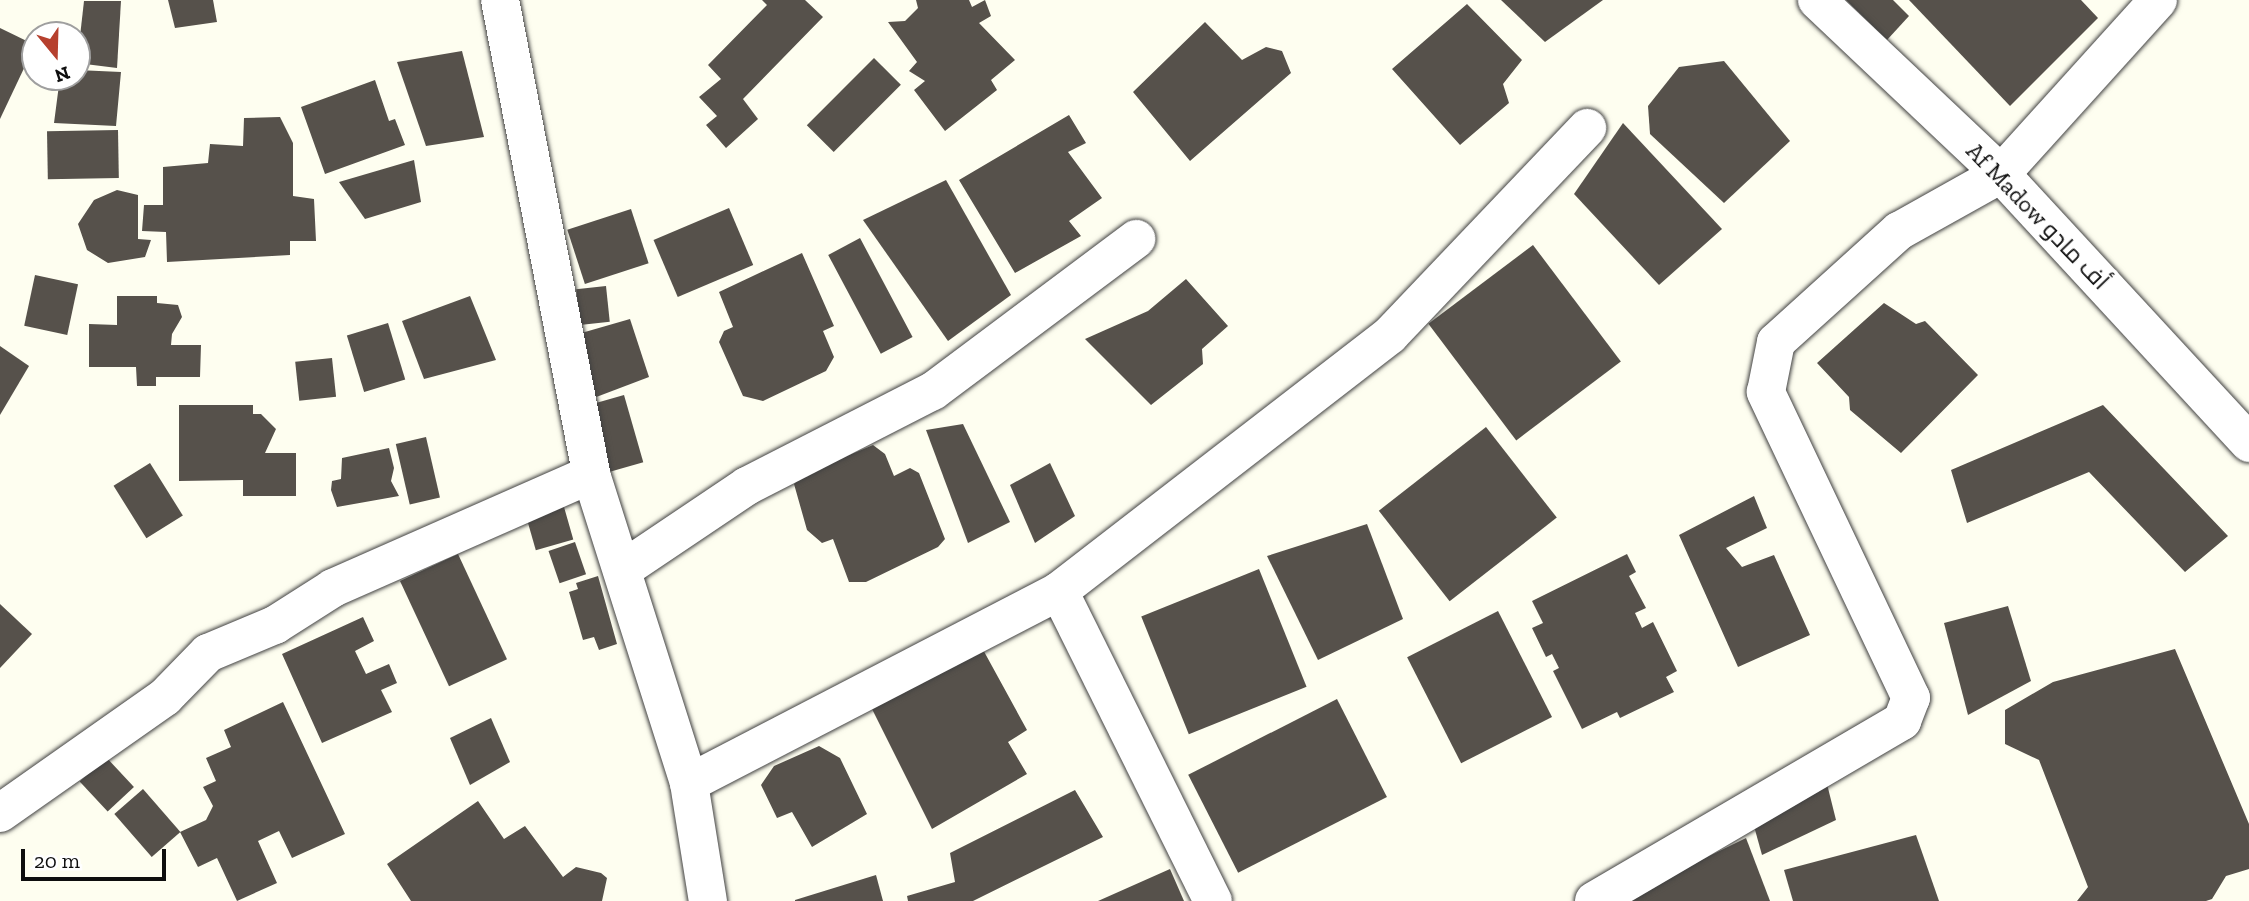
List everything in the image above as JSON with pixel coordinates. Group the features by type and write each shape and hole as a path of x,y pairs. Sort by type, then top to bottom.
{"street":[{"path":"500,0 591,474 689,783 708,901"},
{"name":"Af Madow أف مادو","path":"1817,0 2001,174 2249,443"},
{"path":"1594,901 1902,721 1911,698 1766,392 1776,342 1899,231 2001,174 2158,0"},
{"path":"689,783 1059,591 1390,335 1587,128"},
{"path":"622,570 747,486 933,391 1136,239"},
{"path":"0,813 164,697 208,653 275,625 333,588 591,474"},
{"path":"1059,591 1213,901"}],"building":[{"path":"168,0 213,0 217,22 175,28"},
{"path":"762,0 805,0 823,17 743,99 758,119 726,148 706,125 717,116 699,97 721,79 708,65 767,5"},
{"path":"916,0 969,0 972,7 985,0 991,16 979,23 1015,60 991,80 997,90 945,131 914,90 925,81 909,71 917,62 888,22 905,21 918,8"},
{"path":"1501,0 1603,0 1545,42"},
{"path":"1846,0 1893,0 1909,16 1887,40"},
{"path":"1909,0 2081,0 2098,18 2010,106"},
{"path":"84,1 121,1 117,68 91,65 91,21 82,21"},
{"path":"1467,4 1522,60 1503,84 1509,103 1460,145 1392,69"},
{"path":"1205,22 1242,60 1266,47 1282,51 1291,73 1190,161 1133,92"},
{"path":"0,28 21,38 21,75 0,119"},
{"path":"462,51 484,137 426,146 397,62"},
{"path":"874,58 901,85 834,152 807,125"},
{"path":"1724,61 1790,141 1724,203 1650,134 1648,106 1679,67"},
{"path":"91,71 121,72 116,126 54,123 58,91 91,91"},
{"path":"375,80 389,121 395,119 405,145 325,174 301,107"},
{"path":"1069,115 1086,143 1068,152 1102,198 1069,221 1081,236 1015,273 959,180"},
{"path":"280,117 293,143 293,196 314,199 316,241 290,241 290,255 167,262 166,232 142,231 144,205 163,205 163,167 208,163 210,144 243,146 244,118"},
{"path":"1623,123 1722,229 1659,285 1574,194"},
{"path":"118,130 119,178 48,179 47,131"},
{"path":"414,160 421,202 365,219 339,182"},
{"path":"946,180 1011,295 948,341 863,220"},
{"path":"117,190 138,195 138,239 151,240 145,257 108,263 87,250 78,224 94,200"},
{"path":"729,208 753,265 678,297 654,240"},
{"path":"631,209 649,263 585,284 567,230"},
{"path":"860,238 913,337 881,354 828,255"},
{"path":"1533,245 1621,362 1516,440 1428,324"},
{"path":"802,253 834,326 823,331 834,357 826,371 763,401 743,396 719,342 724,331 733,327 719,292"},
{"path":"35,275 78,284 67,335 24,326"},
{"path":"1186,279 1228,326 1202,349 1203,364 1151,405 1085,339 1148,311"},
{"path":"606,286 610,322 580,325 576,289"},
{"path":"117,296 157,296 157,303 178,305 182,317 172,334 171,345 201,345 200,377 156,377 156,386 137,386 136,367 89,367 89,324 117,325"},
{"path":"470,296 496,360 424,379 402,321"},
{"path":"1884,303 1916,324 1925,321 1978,375 1901,453 1850,410 1849,397 1817,363"},
{"path":"630,319 649,377 591,399 578,334"},
{"path":"388,323 405,379 364,392 347,336"},
{"path":"0,346 29,366 0,415"},
{"path":"332,358 336,397 299,401 295,362"},
{"path":"624,395 643,462 604,474 585,406"},
{"path":"179,405 253,405 253,414 261,414 276,429 265,453 296,453 296,496 243,496 243,480 179,481"},
{"path":"2103,405 2228,536 2185,572 2089,472 1967,523 1951,470"},
{"path":"963,424 1010,522 968,543 926,430"},
{"path":"1486,427 1557,518 1450,601 1379,511"},
{"path":"426,437 440,497 410,504 396,444"},
{"path":"873,445 885,454 894,476 910,468 919,473 945,539 938,547 866,582 849,582 833,539 822,543 807,530 794,484 802,475"},
{"path":"389,448 394,468 391,481 399,496 337,507 331,490 332,481 341,479 342,458"},
{"path":"150,463 183,516 146,538 114,486"},
{"path":"1050,463 1075,516 1035,543 1010,485"},
{"path":"1754,496 1767,528 1726,548 1742,567 1774,555 1810,635 1738,667 1679,535"},
{"path":"562,500 573,539 536,550 525,511"},
{"path":"1367,524 1403,619 1318,660 1267,556"},
{"path":"575,542 586,574 560,583 549,551"},
{"path":"458,554 507,659 449,686 400,581"},
{"path":"1627,554 1636,572 1629,576 1646,608 1635,613 1642,628 1653,622 1677,671 1666,677 1674,692 1620,718 1617,712 1582,729 1553,671 1559,668 1552,654 1546,657 1532,628 1543,623 1532,601"},
{"path":"1259,569 1307,687 1189,734 1141,617"},
{"path":"598,576 617,644 599,650 594,637 583,640 569,592 578,589 576,583"},
{"path":"0,604 32,634 0,668"},
{"path":"2008,606 2031,681 1968,715 1944,623"},
{"path":"1498,611 1552,717 1461,763 1407,657"},
{"path":"363,617 374,641 355,651 366,674 389,664 397,683 381,690 392,712 322,743 282,654"},
{"path":"981,646 1027,730 1008,742 1027,774 932,829 869,703"},
{"path":"2175,649 2249,824 2249,869 2226,876 2212,899 2206,901 2077,901 2088,887 2039,760 2005,744 2005,710 2053,682"},
{"path":"1337,699 1387,797 1238,873 1188,775"},
{"path":"283,702 345,834 292,858 279,831 258,841 277,883 237,901 217,858 198,867 180,832 206,820 213,806 203,787 216,781 206,758 231,747 224,730"},
{"path":"491,718 510,762 470,785 450,738"},
{"path":"819,746 840,758 867,814 812,847 792,812 777,818 761,785 774,766"},
{"path":"106,757 134,787 108,812 80,782"},
{"path":"1827,784 1836,820 1762,855 1752,819"},
{"path":"143,789 180,832 152,857 114,814"},
{"path":"1075,790 1103,837 973,901 908,901 907,896 955,882 950,853"},
{"path":"478,801 504,839 525,826 563,877 576,867 601,873 607,878 602,901 411,901 387,864"},
{"path":"1916,835 1939,901 1793,901 1784,870"},
{"path":"1746,838 1770,901 1617,901"},
{"path":"1170,869 1184,901 1098,901"},
{"path":"876,875 883,901 795,901 795,900"}]}
